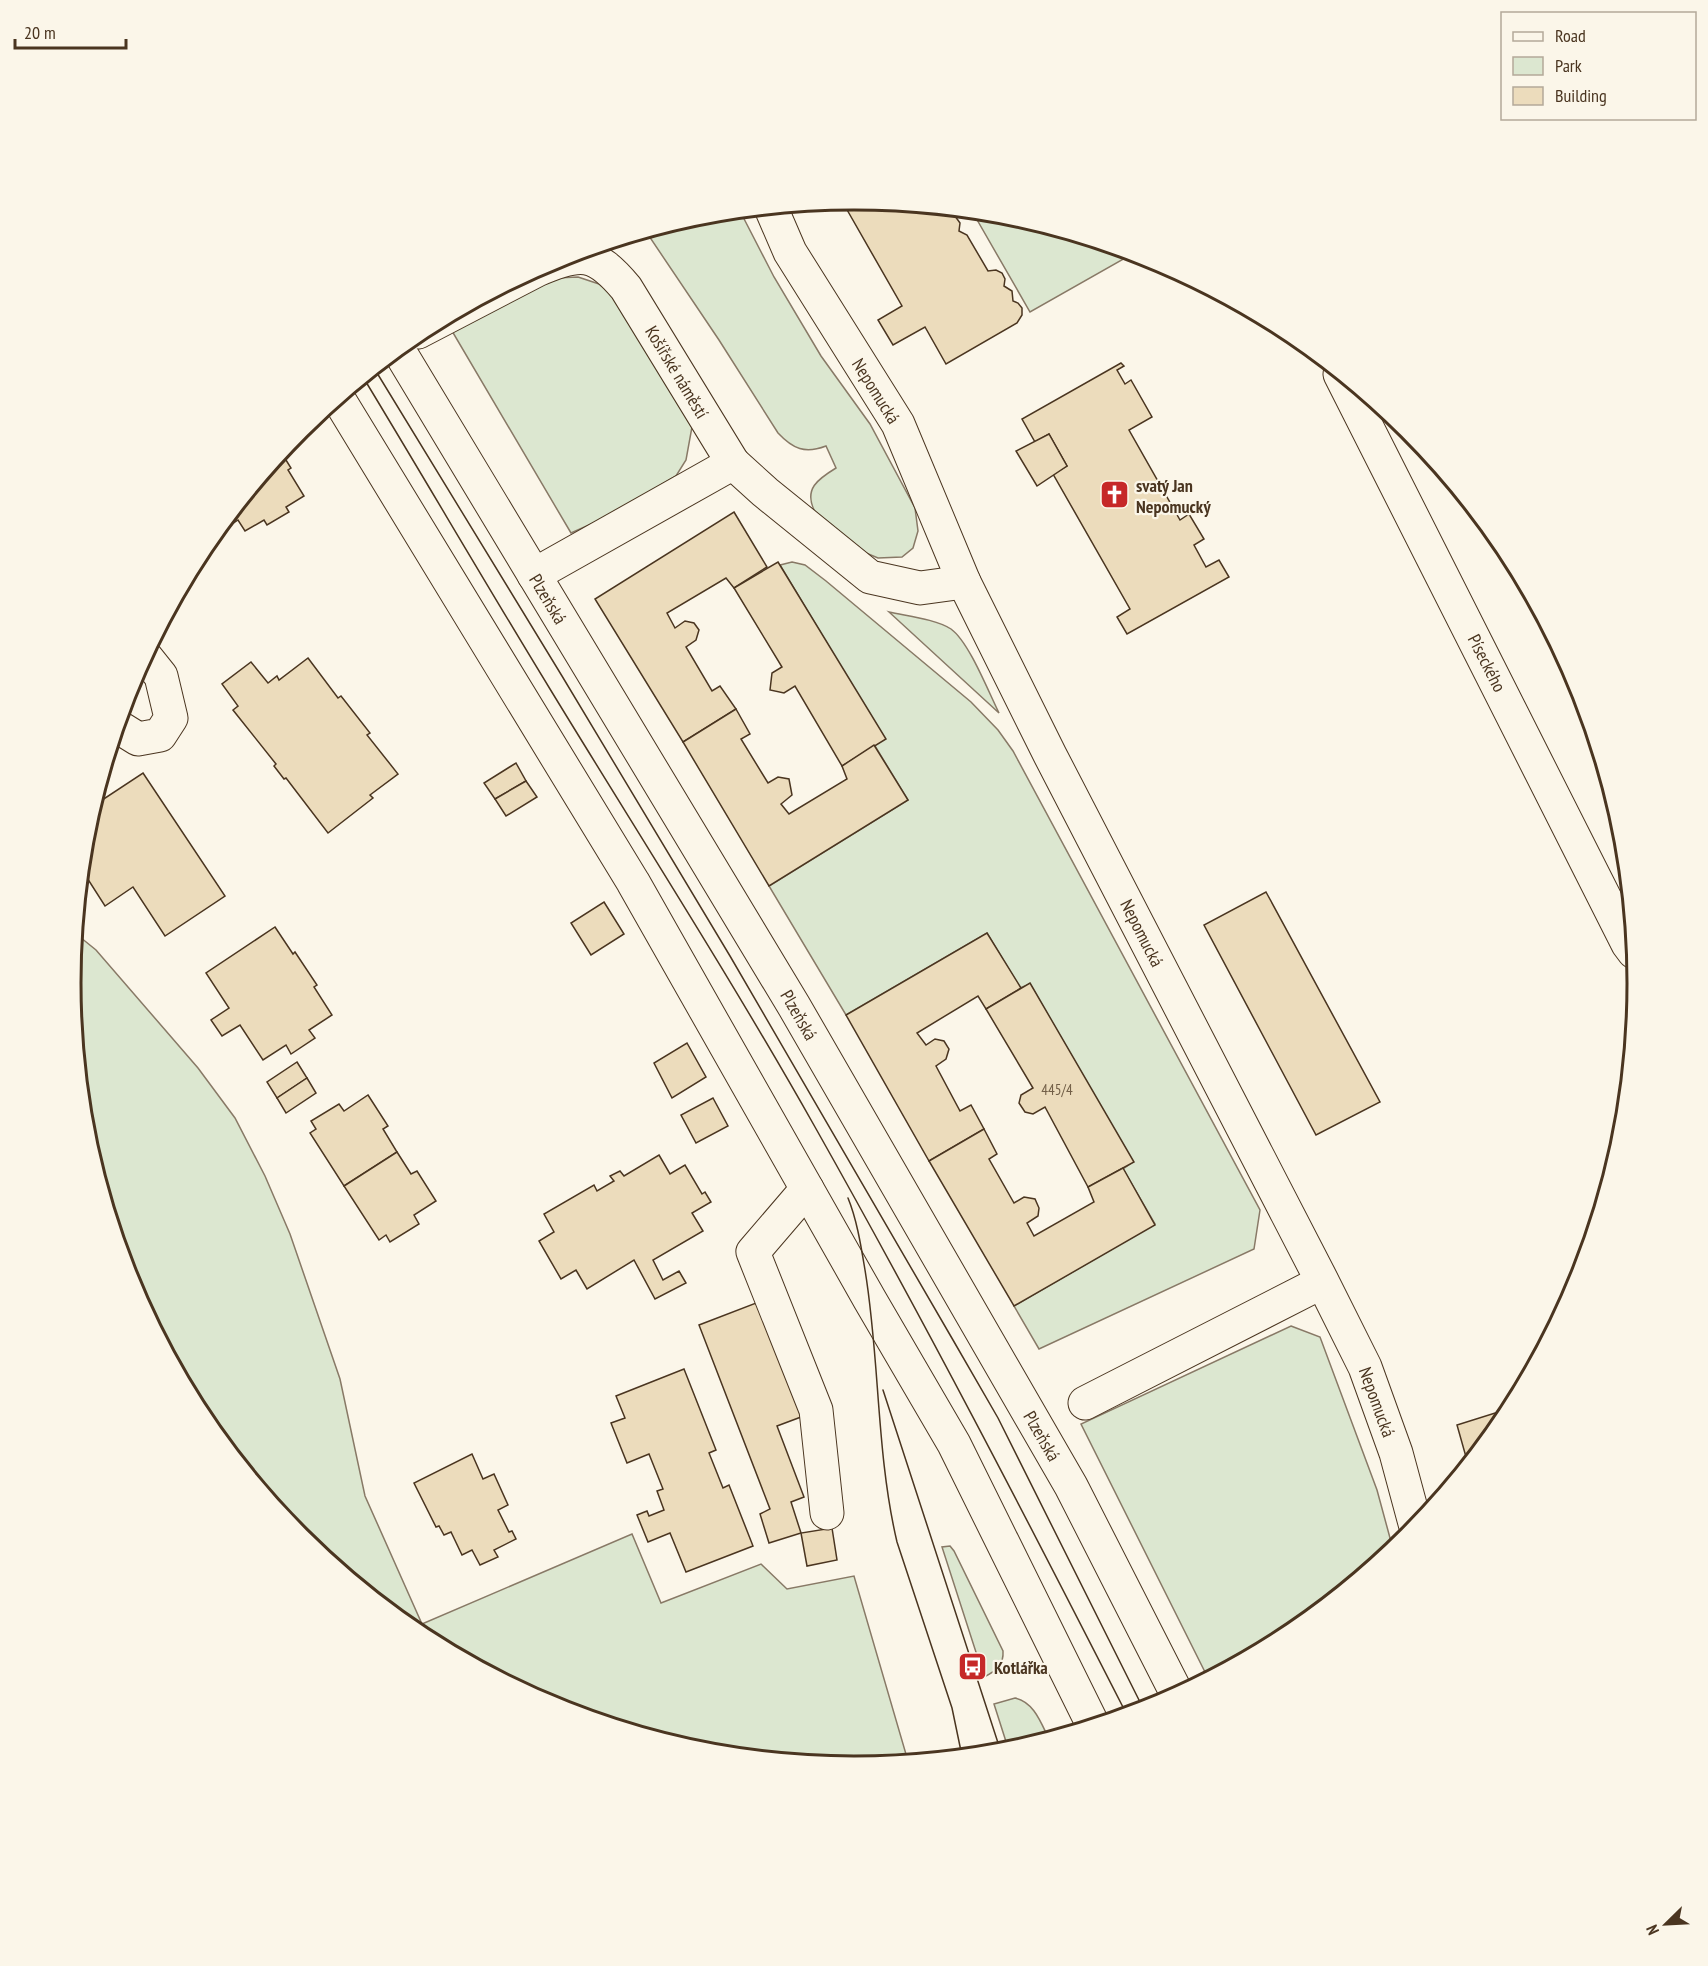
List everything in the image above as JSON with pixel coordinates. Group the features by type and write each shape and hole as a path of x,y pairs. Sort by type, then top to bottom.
{"street":[{"name":"Nepomucká","path":"774,215 790,252 898,424 964,582 1050,755 1365,1368 1396,1453 1413,1517"},
{"name":"Košířské náměstí","path":"586,258 595,259 612,272 626,288 733,463"},
{"name":"Plzeňská","path":"402,356 794,1006 1054,1456 1173,1686"},
{"name":"Píseckého","path":"1347,388 1625,939"},
{"path":"342,404 633,882 954,1444 1090,1719"},
{"path":"534,575 733,463 765,492 870,577 920,588 964,582"},
{"path":"124,730 138,739 160,735 171,718 160,676 151,664"},
{"path":"807,1189 753,1252 816,1410 827,1512"},
{"path":"1085,1402 1322,1282"}],"green space":[{"path":"744,218 774,277 821,356 870,424 915,508 918,531 913,548 902,557 878,558 866,553 815,512 811,497 814,485 836,468 826,446 806,450 789,443 778,433 650,237"},
{"path":"978,221 1054,236 1123,259 1030,312"},
{"path":"578,277 599,284 612,294 692,427 686,460 676,476 607,517 571,533 452,331 555,278"},
{"path":"792,562 805,565 826,581 971,702 998,730 1013,751 1260,1210 1254,1249 1039,1349 1014,1306 1155,1224 1123,1169 1133,1162 1030,984 1020,988 987,933 846,1015 769,886 908,800 875,746 834,655 780,565"},
{"path":"889,612 929,620 951,629 958,635 971,655 999,713"},
{"path":"83,939 96,950 198,1068 235,1118 265,1176 290,1234 340,1379 365,1496 422,1624 344,1564 307,1530 273,1493 211,1412 161,1325 122,1231 107,1183 96,1134 83,1034 81,983"},
{"path":"1291,1326 1320,1337 1377,1490 1390,1540 1325,1596 1283,1626 1205,1671 1081,1424"},
{"path":"632,1534 661,1603 761,1564 787,1589 854,1576 906,1754 854,1756 803,1754 703,1741 654,1730 558,1697 512,1676 422,1624"},
{"path":"950,1546 1003,1651 998,1667 984,1677 942,1547"},
{"path":"1015,1698 1022,1700 1032,1709 1046,1732 1006,1741 994,1704"}],"building":[{"path":"847,210 905,212 956,217 960,223 959,231 967,235 988,271 996,270 1002,273 1005,279 1004,286 1012,291 1013,301 1022,308 1022,315 1017,323 946,364 925,327 893,345 878,320 902,306"},
{"name":"svatý Jan Nepomucký","path":"1121,363 1124,366 1117,370 1125,384 1131,380 1152,417 1129,430 1180,520 1189,514 1204,539 1194,545 1206,567 1219,560 1229,577 1127,634 1117,617 1130,609 1053,474 1067,466 1049,434 1035,442 1022,419"},
{"path":"1049,434 1067,466 1037,486 1016,451"},
{"path":"286,459 291,468 288,470 304,496 286,507 289,512 267,525 264,520 245,531 238,520 233,523"},
{"path":"734,512 767,567 734,588 726,578 667,613 675,628 685,621 694,623 699,630 696,640 686,647 712,691 720,686 736,709 683,742 595,599"},
{"path":"778,562 886,739 842,766 795,686 784,693 770,690 772,673 782,667 734,588"},
{"path":"308,658 338,698 341,696 370,733 367,735 398,774 370,795 373,798 328,833 286,778 284,779 274,766 276,764 233,710 238,706 222,684 251,662 268,683 277,676 279,680"},
{"path":"736,709 750,734 741,739 768,783 778,777 789,779 792,795 781,804 789,814 847,779 842,766 874,745 908,800 769,886 683,742"},
{"path":"516,763 526,781 495,799 484,783"},
{"path":"143,773 225,896 165,936 133,887 105,906 88,880 103,799"},
{"path":"526,781 537,797 506,816 495,799"},
{"path":"1266,892 1380,1102 1316,1135 1204,925"},
{"path":"604,902 624,934 591,955 571,923"},
{"path":"275,927 317,985 314,987 332,1015 309,1030 315,1038 291,1054 286,1045 263,1060 240,1025 222,1036 211,1020 229,1008 206,973"},
{"path":"987,933 1021,988 986,1009 978,996 917,1033 926,1045 935,1039 944,1041 949,1049 946,1059 936,1066 960,1111 971,1105 984,1129 929,1161 846,1015"},
{"path":"1030,983 1134,1162 1088,1187 1045,1107 1033,1114 1025,1112 1019,1103 1021,1095 1033,1088 986,1009"},
{"path":"687,1043 706,1077 672,1098 654,1063"},
{"path":"297,1062 307,1078 277,1098 267,1082"},
{"path":"307,1078 316,1093 286,1113 277,1098"},
{"path":"368,1095 388,1126 383,1129 397,1152 344,1186 310,1133 316,1129 311,1121 339,1104 344,1111"},
{"path":"713,1098 728,1126 696,1143 681,1115"},
{"path":"984,1129 997,1154 989,1159 1014,1203 1024,1197 1035,1199 1039,1208 1038,1216 1027,1223 1034,1236 1094,1202 1088,1187 1123,1168 1155,1225 1014,1306 929,1161"},
{"path":"397,1152 411,1174 417,1171 436,1201 414,1215 419,1224 390,1242 386,1235 379,1240 344,1186"},
{"path":"659,1155 670,1174 685,1165 702,1194 705,1192 711,1202 692,1213 703,1231 653,1260 663,1280 679,1271 686,1283 655,1299 634,1260 587,1289 576,1270 561,1279 539,1241 554,1232 544,1214 594,1185 597,1191 614,1181 610,1176 620,1171 624,1176"},
{"path":"764,1300 809,1414 777,1426 804,1497 791,1502 801,1533 769,1543 760,1514 770,1509 699,1325"},
{"path":"684,1369 716,1450 709,1453 723,1488 729,1485 753,1546 686,1572 670,1533 648,1542 637,1515 647,1511 649,1516 664,1510 657,1491 663,1489 649,1454 627,1463 611,1423 625,1418 616,1396"},
{"path":"1497,1413 1466,1456 1457,1425"},
{"path":"472,1454 483,1479 494,1474 508,1505 498,1510 509,1532 512,1531 516,1539 494,1550 498,1557 480,1565 472,1550 462,1555 451,1532 444,1535 439,1526 436,1527 414,1483"},
{"path":"832,1528 837,1560 807,1566 801,1533"}],"tram line":[{"path":"378,374 730,956 998,1418 1139,1701"},
{"path":"367,383 526,650 718,961 815,1127 896,1272 1123,1707"},
{"path":"848,1198 860,1242 870,1304 890,1508 897,1542 952,1708 960,1748"},
{"path":"883,1390 998,1742"}],"place":[{"name":"svatý Jan Nepomucký","path":"1115,495"},
{"name":"Kotlářka","path":"973,1667"}]}
